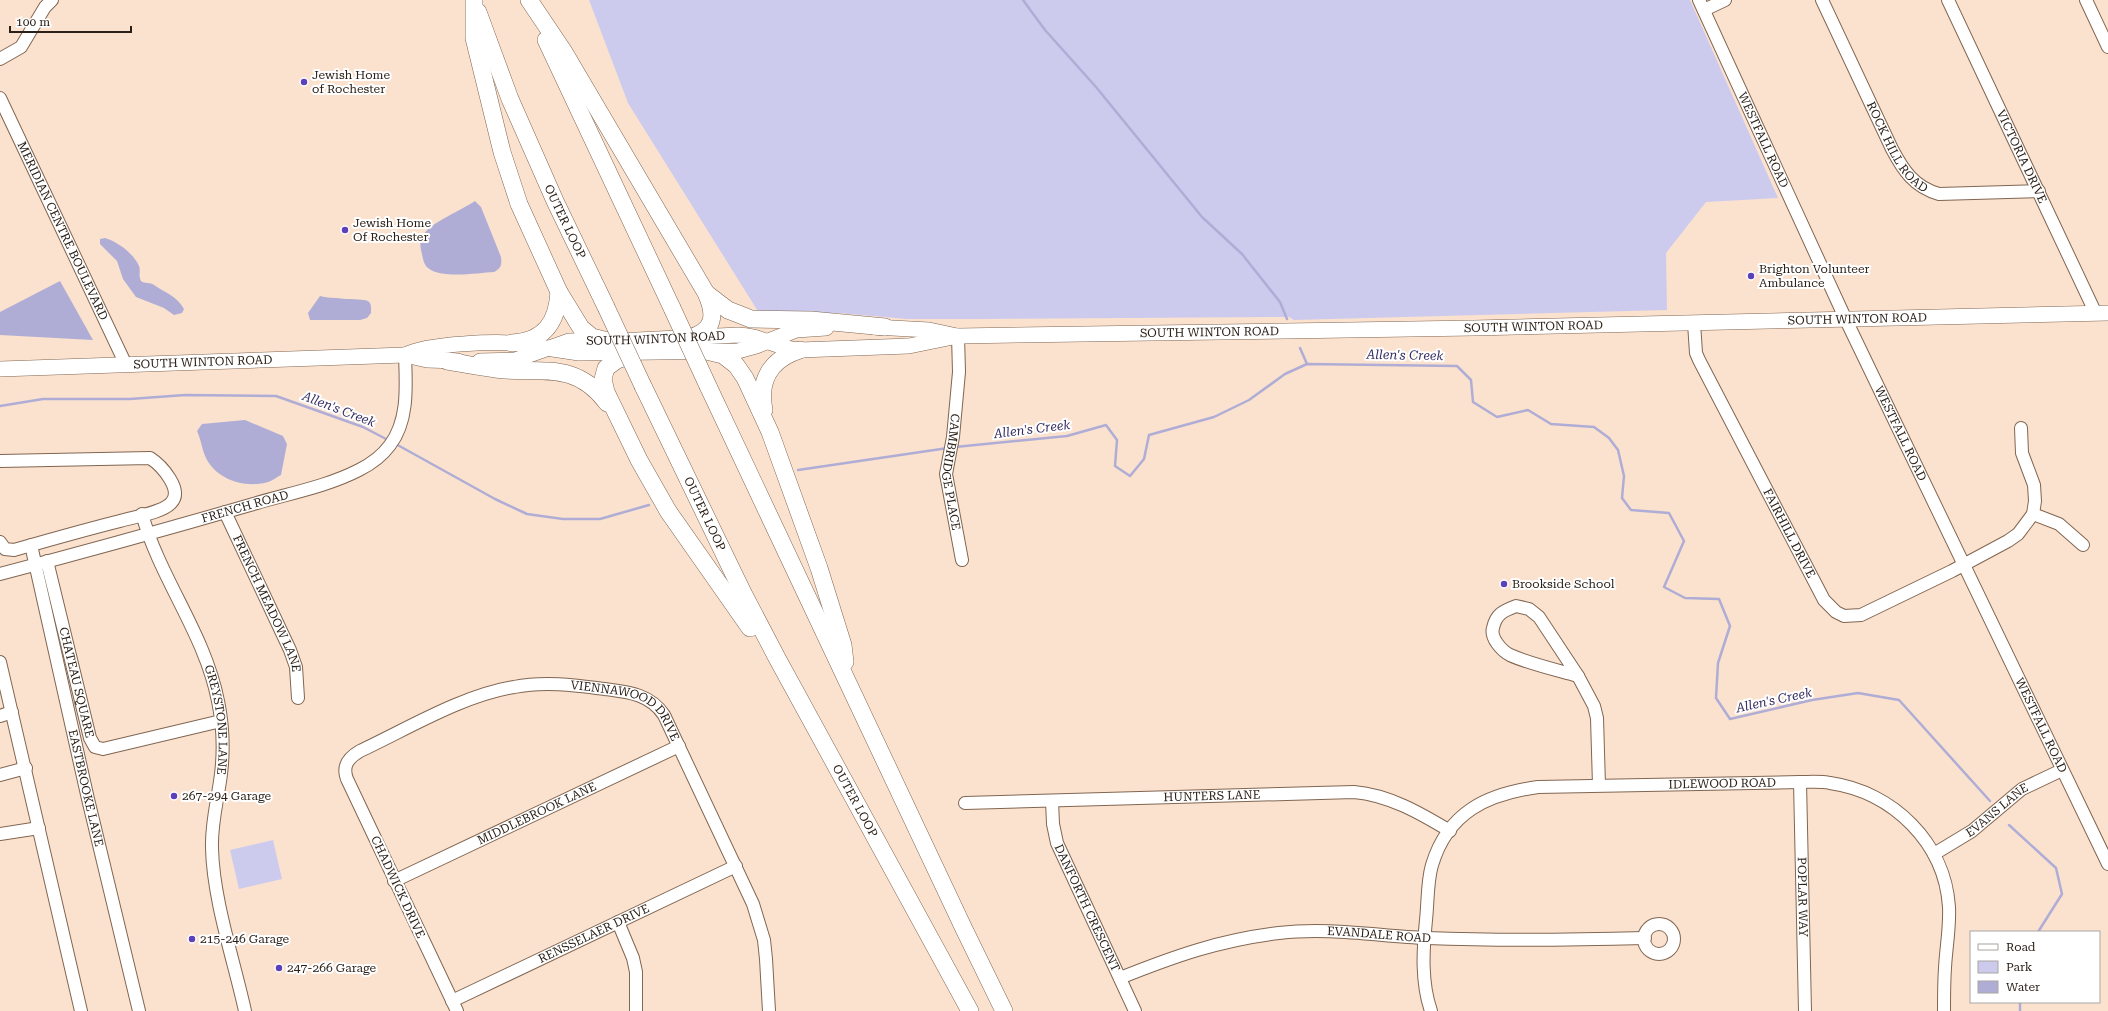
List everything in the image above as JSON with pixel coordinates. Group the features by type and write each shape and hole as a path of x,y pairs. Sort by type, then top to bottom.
{"highway":[{"path":"529,0 564,52 706,293 713,309 711,322 703,332 689,338"},
{"path":"529,0 566,86 1004,1011"},
{"path":"474,1 474,38 502,152 523,214 559,292 583,331 595,338 608,340"},
{"name":"OUTER LOOP","path":"474,1 510,99 555,201 742,591 776,658 970,1011"},
{"path":"512,343 533,338 548,327 557,313 559,292"},
{"path":"706,293 728,310 751,319 812,320 885,327"},
{"path":"770,432 763,402 764,380 769,370 777,361 800,350"},
{"path":"706,351 726,356 740,370 770,432 823,580 843,645 848,682"},
{"path":"636,353 611,364 604,373 604,389 651,482 677,524 756,636 776,658"},
{"path":"447,361 498,369 549,370 570,374 583,380 598,390 619,419"}],"main road":[{"name":"SOUTH WINTON ROAD","path":"0,369 405,355 420,359 447,361 513,360 569,341 744,335 786,349 800,350 909,346 958,336 2102,314"},
{"name":"SOUTH WINTON ROAD","path":"405,355 419,349 436,346 512,343 575,353 741,350 804,328 885,327 929,330 958,336"}],"street":[{"path":"0,59 20,47 45,7 52,0"},
{"path":"1701,5 1725,0"},
{"name":"ROCK HILL ROAD","path":"1822,0 1892,149 1901,166 1915,183 1939,194 2039,191"},
{"name":"VICTORIA DRIVE","path":"1948,0 2039,191 2102,314"},
{"path":"2086,0 2108,47"},
{"name":"WESTFALL ROAD","path":"1701,5 1846,320 2108,864"},
{"name":"MERIDIAN CENTRE BOULEVARD","path":"0,98 126,365"},
{"name":"FAIRHILL DRIVE","path":"1694,323 1696,353 1699,360 1824,600 1832,609 1844,616 1861,615 2013,538 2024,527 2033,514"},
{"name":"CAMBRIDGE PLACE","path":"958,336 959,372 953,437 946,474 962,560"},
{"name":"FRENCH ROAD","path":"0,574 225,512 324,483 358,471 369,465 390,445 400,428 404,405 405,355"},
{"path":"2021,428 2022,454 2035,493 2033,514 2060,524 2083,545"},
{"path":"0,461 150,458 169,478 175,494 172,502 165,508 14,550 5,548 0,542"},
{"name":"FRENCH MEADOW LANE","path":"225,512 290,650 296,667 298,698"},
{"name":"GREYSTONE LANE","path":"142,514 148,534 196,635 212,673 222,721 224,747 221,774 212,820 212,848 217,891 245,1011"},
{"name":"EASTBROOKE LANE","path":"31,545 139,1011"},
{"name":"CHATEAU SQUARE","path":"47,561 90,738 95,747 103,749 222,721"},
{"path":"1578,676 1509,654 1497,644 1492,631 1495,619 1502,611 1516,606 1529,609 1539,617 1578,676 1594,706 1597,718 1599,786"},
{"path":"0,662 26,768 81,1011"},
{"name":"VIENNAWOOD DRIVE","path":"347,762 351,757 360,751 457,705 501,689 543,684 576,685 628,692 642,696 660,709 679,746 753,904 764,940 767,968 768,1011"},
{"path":"0,716 12,712"},
{"name":"MIDDLEBROOK LANE","path":"394,881 679,746"},
{"name":"CHADWICK DRIVE","path":"347,762 345,769 347,779 454,1006"},
{"path":"0,774 26,768"},
{"name":"EVANS LANE","path":"1934,854 1972,831 2022,789 2062,770"},
{"name":"POPLAR WAY","path":"1800,782 1805,1011"},
{"name":"IDLEWOOD ROAD","path":"1431,1011 1425,984 1424,938 1431,872 1437,853 1450,831 1473,807 1502,793 1538,787 1830,782 1854,788 1881,799 1902,814 1917,829 1934,854 1943,879 1948,906 1944,1011"},
{"name":"HUNTERS LANE","path":"965,803 1354,792 1375,795 1404,805 1450,831"},
{"name":"DANFORTH CRESCENT","path":"1052,801 1053,824 1057,843 1135,1011"},
{"path":"0,834 39,828"},
{"name":"RENSSELAER DRIVE","path":"454,1006 618,922 736,866"},
{"path":"618,922 633,958 636,972 636,1011"},
{"name":"EVANDALE ROAD","path":"1120,978 1182,953 1213,944 1279,933 1311,930 1424,938 1501,941 1645,938"}],"green space":[{"path":"589,0 1690,0 1778,198 1706,202 1666,253 1667,310 1294,320 1289,317 907,319 838,313 759,313 628,103"},
{"path":"273,840 282,879 239,889 230,850"}],"water":[{"path":"475,201 481,207 501,257 500,268 494,272 450,274 434,271 428,268 424,262 420,246 421,239 424,234 440,221"},
{"path":"105,238 115,242 129,252 139,266 141,281 152,284 178,301 184,309 182,313 174,315 164,308 136,297 123,279 117,261 100,244 100,239"},
{"path":"60,281 93,340 0,335 0,312"},
{"path":"320,296 368,301 371,305 371,313 367,318 360,320 310,320 308,313"},
{"path":"245,420 283,436 287,444 281,475 270,481 259,484 250,484 232,480 217,472 206,458 197,431 202,424"}],"waterway":[{"path":"1023,0 1045,30 1096,87 1202,217 1242,254 1280,302 1287,319"},
{"path":"1300,348 1307,364"},
{"name":"Allen's Creek","path":"955,447 1067,436 1106,425 1117,440 1115,466 1130,476 1144,459 1149,435 1214,417 1249,400 1285,374 1307,364 1457,366 1471,380 1473,402 1497,417 1528,410 1551,424 1594,427 1609,438 1618,450 1624,476 1622,498 1631,510 1669,513 1684,541 1664,587 1685,598 1719,599 1730,626 1718,663 1716,698 1730,719 1812,700 1858,693 1899,700 1990,801"},
{"name":"Allen's Creek","path":"0,406 43,399 130,399 185,395 276,396 363,427 388,440"},
{"name":"Allen's Creek","path":"394,443 495,499 527,514 563,519 600,519 649,505"},
{"name":"Allen's Creek","path":"798,470 948,448"},
{"name":"Allen's Creek","path":"2009,825 2056,868 2062,894 2039,931"},
{"name":"Allen's Creek","path":"2020,1003 2020,1011"}],"place":[{"name":"Jewish Home of Rochester","path":"304,82"},
{"name":"Jewish Home Of Rochester","path":"345,230"},
{"name":"Brighton Volunteer Ambulance","path":"1751,276"},
{"name":"Brookside School","path":"1504,584"},
{"name":"267-294 Garage","path":"174,796"},
{"name":"215-246 Garage","path":"192,939"},
{"name":"247-266 Garage","path":"279,968"}]}
